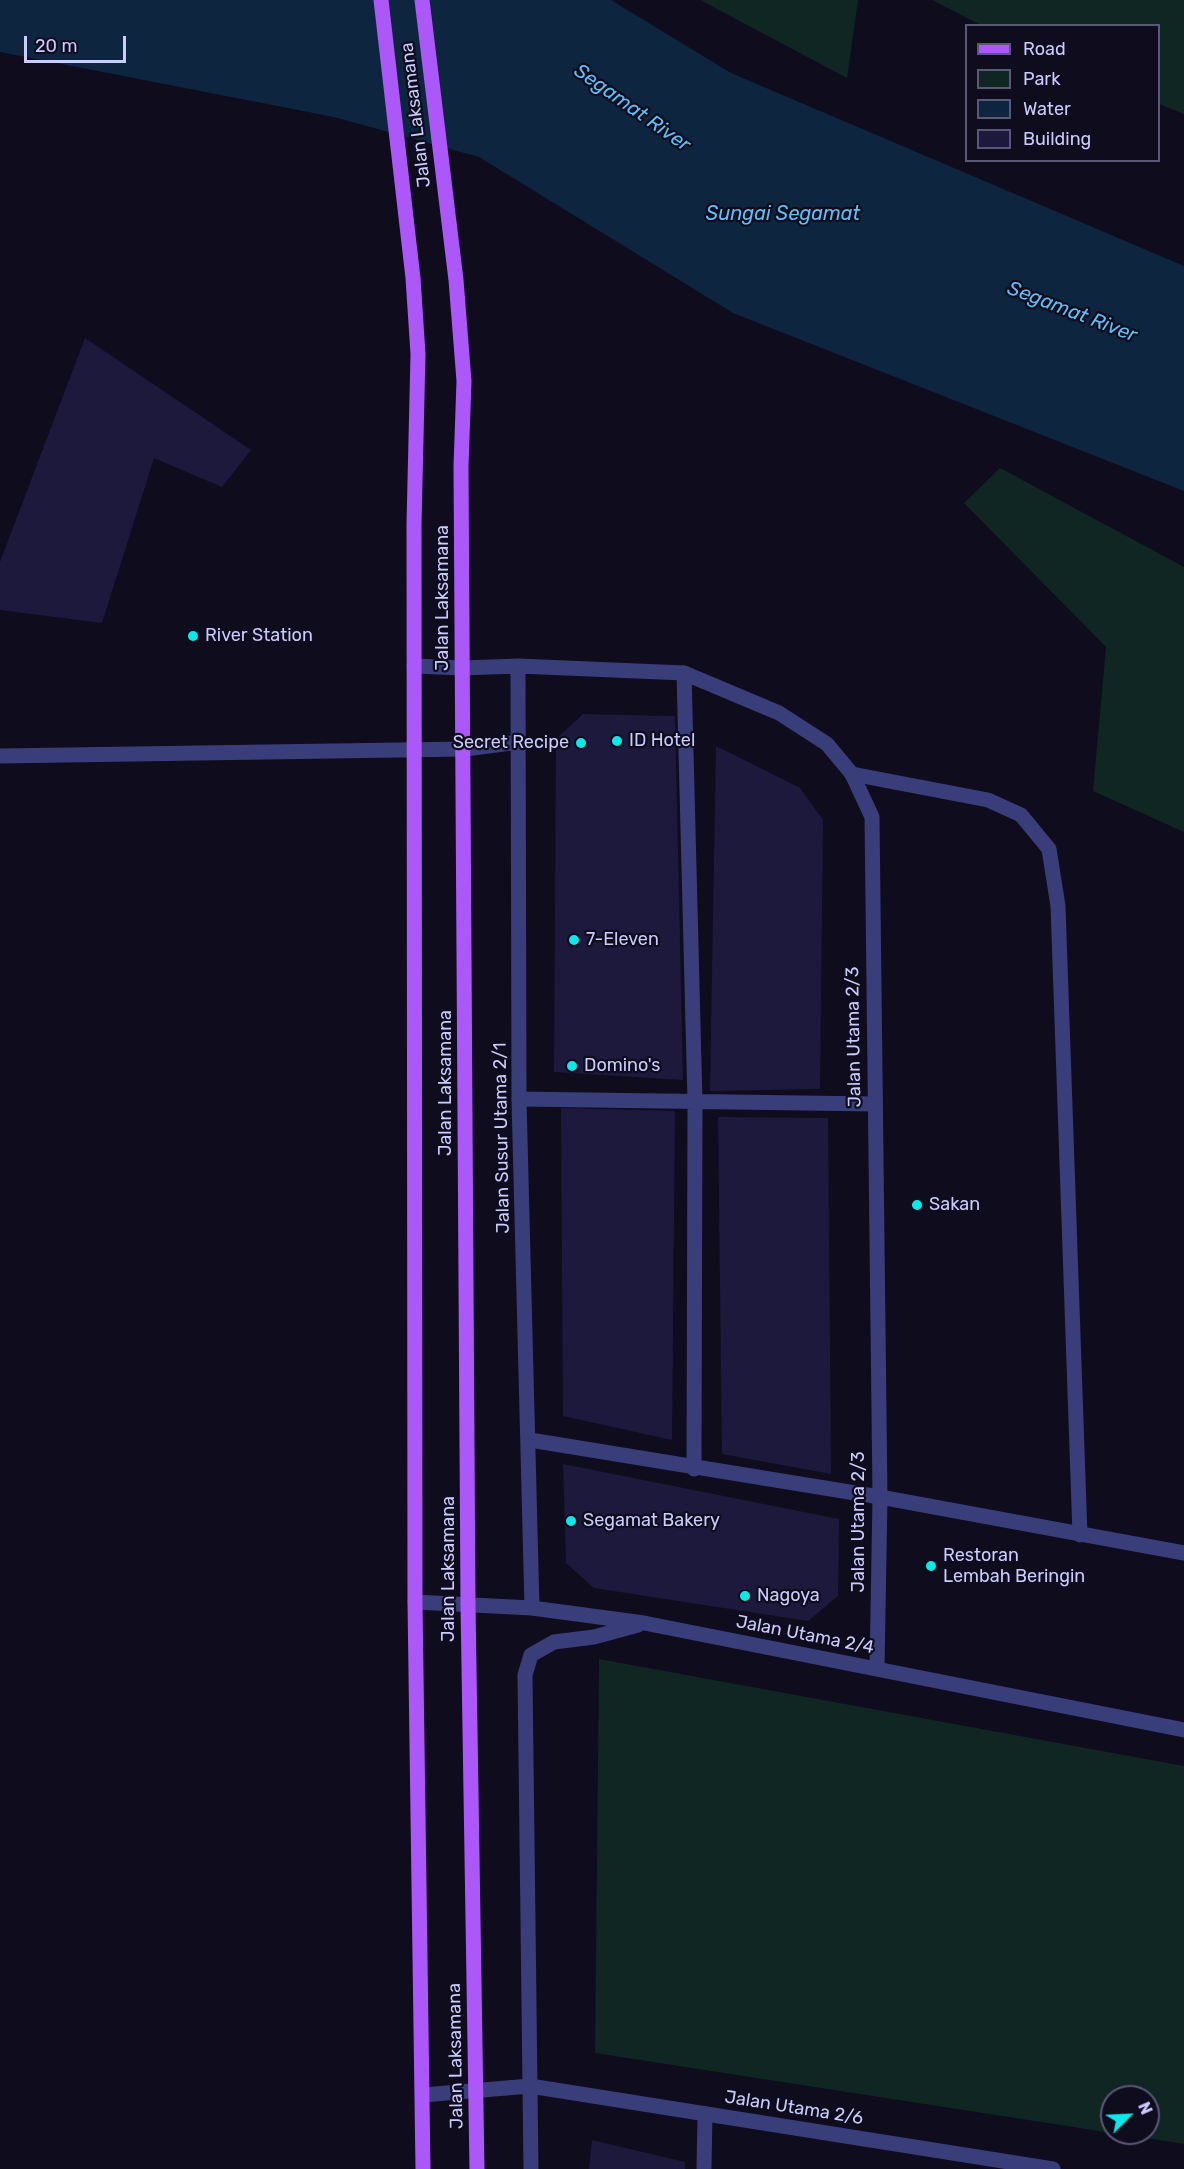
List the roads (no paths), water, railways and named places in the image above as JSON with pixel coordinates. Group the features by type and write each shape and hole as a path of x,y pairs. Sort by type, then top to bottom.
{"main road":[{"name":"Jalan Laksamana","path":"381,0 413,278 418,354 414,666 415,1602 423,2169"},
{"name":"Jalan Laksamana","path":"422,0 456,280 464,381 463,668 468,1605 477,2169"}],"street":[{"name":"Jalan Utama 2/3","path":"414,666 463,668 518,666 684,673 779,713 827,744 852,774 872,816 880,1497 877,1669"},
{"name":"Jalan Susur Utama 2/1","path":"518,666 519,1099 530,1440 532,1608"},
{"path":"684,673 695,1102 694,1469"},
{"path":"0,756 124,756 414,748 465,749 519,742"},
{"path":"852,774 988,800 1021,815 1049,849 1058,906 1080,1535"},
{"path":"519,1099 874,1104"},
{"path":"530,1440 694,1469 880,1497 1184,1553"},
{"name":"Jalan Utama 2/4","path":"415,1602 532,1608 644,1623 1184,1730"},
{"path":"531,2169 525,1675 531,1655 554,1642 594,1638 644,1623"},
{"name":"Jalan Utama 2/6","path":"423,2095 477,2088 530,2086 1053,2169"},
{"path":"704,2169 705,2114"}],"water":[{"name":"Sungai Segamat","path":"0,0 611,0 731,73 1184,266 1184,491 733,313 479,157 334,117 0,52"}],"place":[{"name":"River Station","path":"193,636"},
{"name":"ID Hotel","path":"617,741"},
{"name":"Secret Recipe","path":"581,743"},
{"name":"7-Eleven","path":"574,940"},
{"name":"Domino's","path":"572,1066"},
{"name":"Sakan","path":"917,1205"},
{"name":"Segamat Bakery","path":"571,1521"},
{"name":"Restoran Lembah Beringin","path":"931,1566"},
{"name":"Nagoya","path":"745,1596"}],"water label":[{"name":"Segamat River","path":"632,108"},
{"name":"Segamat River","path":"1072,312"}]}
